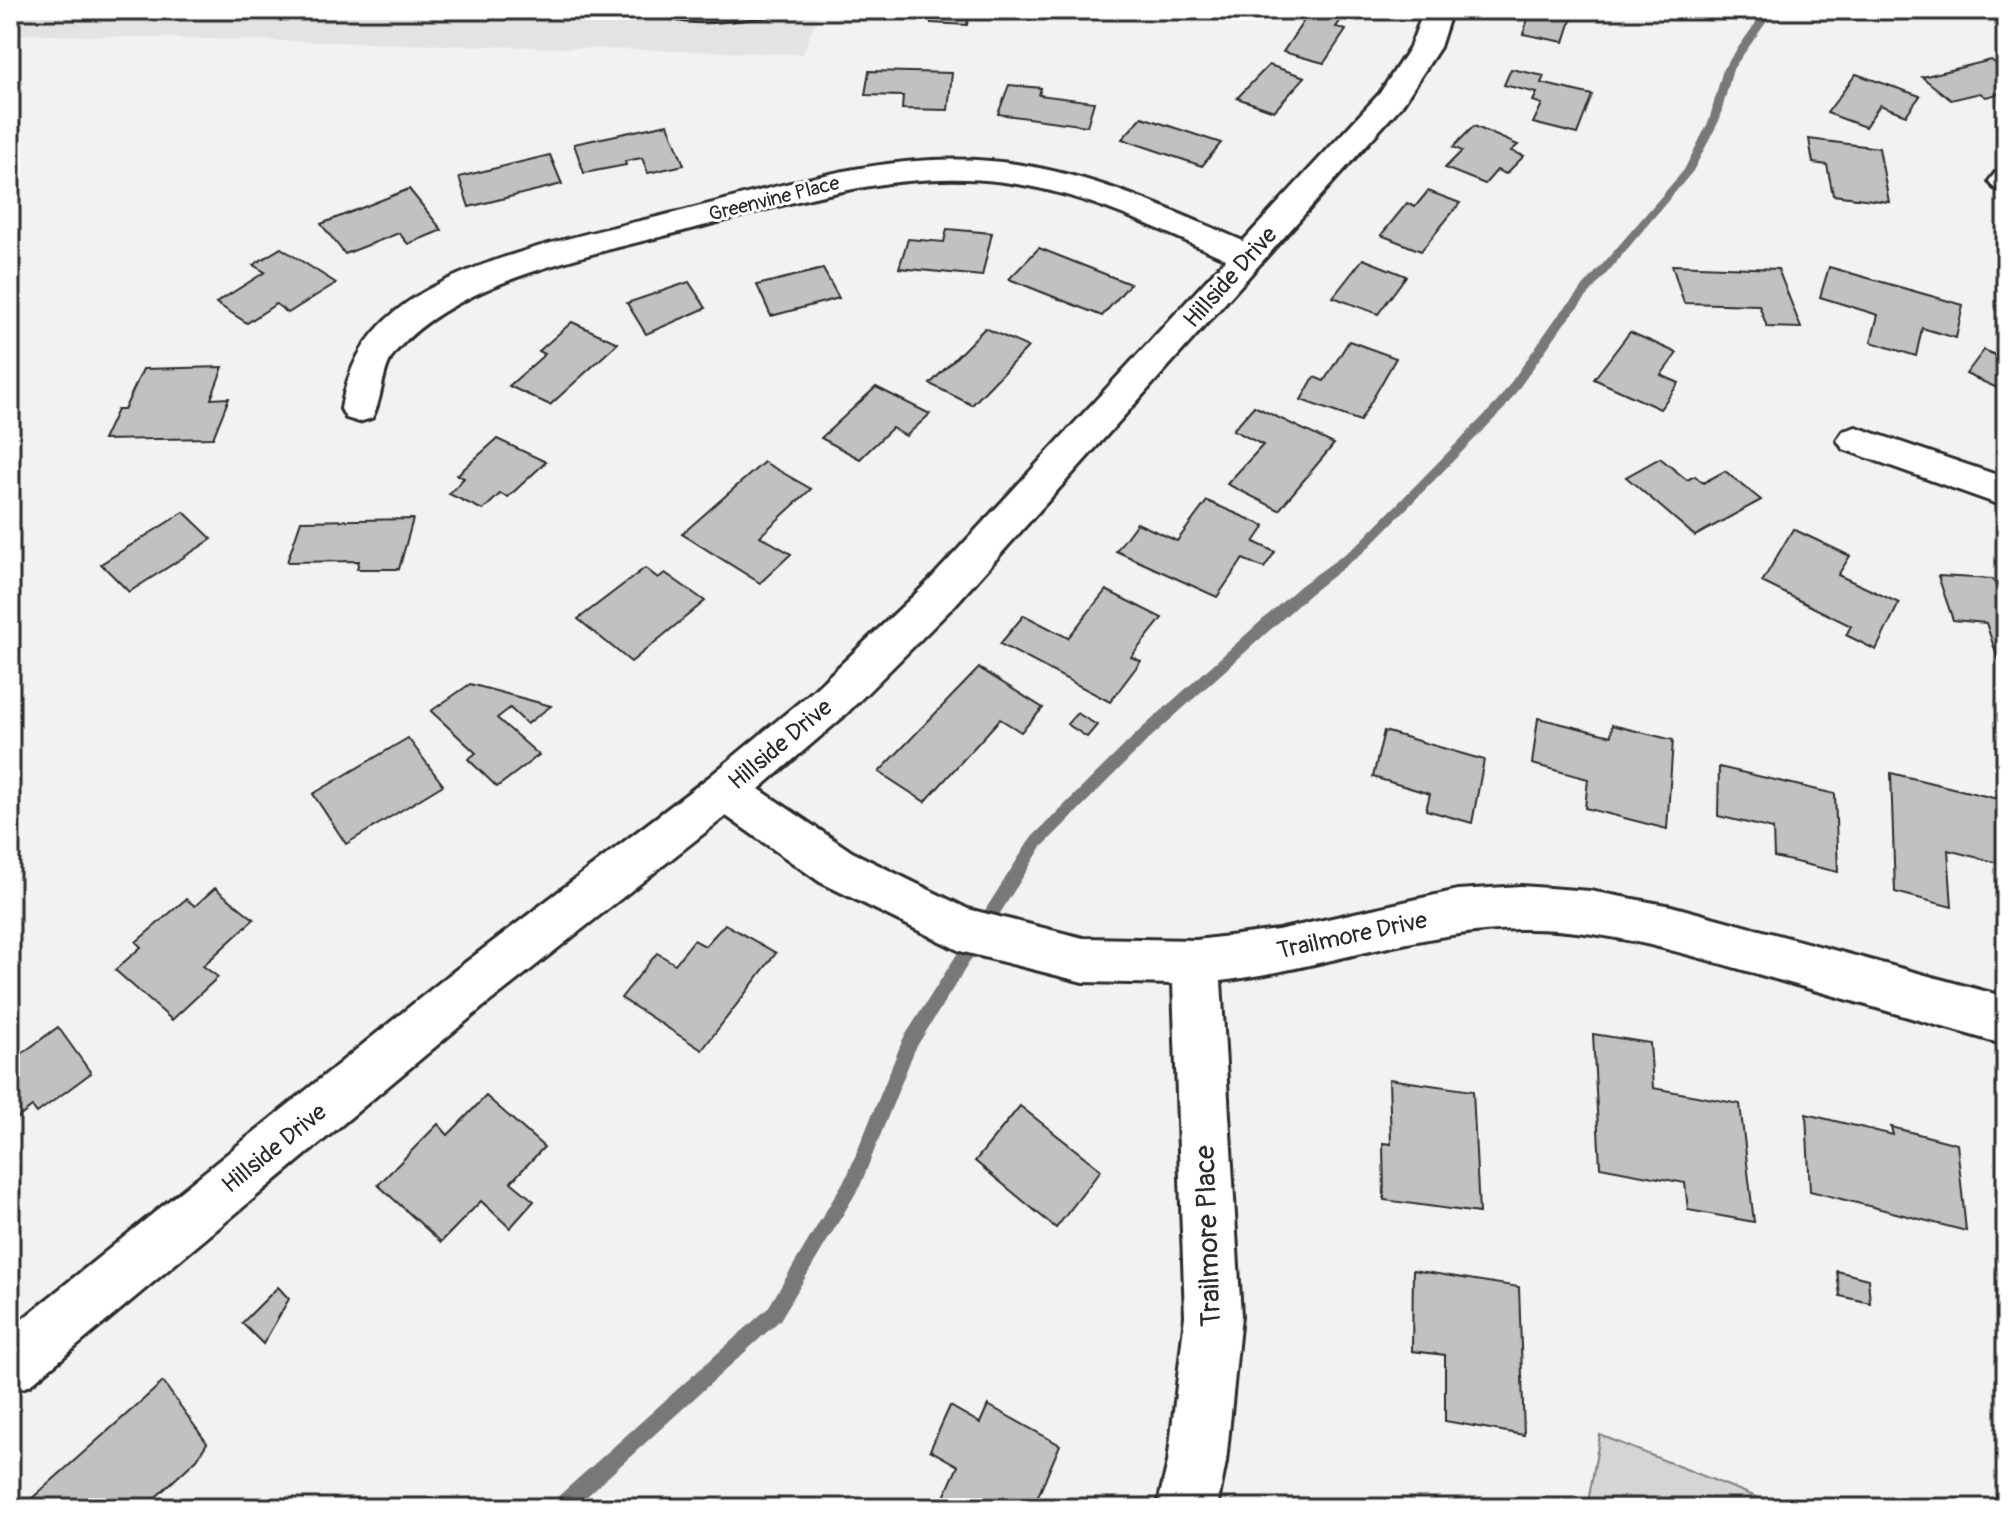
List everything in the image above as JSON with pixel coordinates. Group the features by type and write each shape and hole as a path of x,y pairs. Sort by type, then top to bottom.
{"street":[{"name":"Hillside Drive","path":"10,1365 466,991 725,791 828,704 941,594 1391,99 1425,47 1438,10"},
{"name":"Greenvine Place","path":"359,409 364,374 385,341 420,312 476,282 533,261 863,176 956,169 1047,179 1113,198 1249,256"},
{"path":"1856,440 2006,493"},
{"name":"Trailmore Drive","path":"725,791 836,867 960,929 1083,960 1196,962 1278,952 1458,911 1521,907 1590,912 1671,928 2006,1021"},
{"name":"Trailmore Place","path":"1187,1508 1197,1462 1213,1316 1196,962"}],"lane":[{"path":"664,10 710,18 773,10"}],"shaded area":[{"path":"10,10 819,10 803,54 10,34"},
{"path":"1600,1435 1784,1508 1587,1508"}],"building":[{"path":"901,10 970,10 967,25 931,23 931,17 900,16"},
{"path":"1000,10 1077,10 1077,13 1000,14"},
{"path":"1311,10 1346,13 1336,27 1346,30 1324,63 1283,52"},
{"path":"1531,10 1573,14 1564,42 1523,34"},
{"path":"1991,60 2006,71 2006,92 1986,97 1980,93 1951,100 1922,77"},
{"path":"1269,65 1305,77 1274,111 1237,98"},
{"path":"1511,69 1544,76 1541,83 1592,95 1577,134 1533,123 1542,104 1533,101 1537,93 1504,85"},
{"path":"869,71 952,73 948,110 902,109 903,96 865,95"},
{"path":"1856,74 1920,96 1906,115 1880,105 1865,127 1827,113"},
{"path":"1009,85 1041,88 1039,95 1094,102 1087,126 998,114"},
{"path":"1142,117 1221,143 1202,166 1122,139"},
{"path":"668,124 684,165 648,173 642,158 625,161 626,165 584,173 574,144"},
{"path":"1474,126 1518,145 1511,151 1524,156 1506,174 1497,170 1485,184 1445,168 1462,151 1453,147"},
{"path":"1809,139 1879,148 1889,202 1833,195 1827,165 1813,163"},
{"path":"550,155 562,184 469,207 459,177"},
{"path":"409,189 442,230 408,244 399,233 345,254 321,224"},
{"path":"1428,191 1460,203 1421,251 1381,235 1407,203 1415,207"},
{"path":"947,229 992,233 982,276 899,268 908,239 944,242"},
{"path":"281,248 336,283 288,313 276,304 247,323 216,303 265,272 253,265"},
{"path":"1039,248 1130,284 1102,316 1009,279"},
{"path":"1363,259 1406,276 1378,314 1333,297"},
{"path":"1672,265 1778,269 1801,328 1767,327 1759,305 1684,303"},
{"path":"1829,267 1963,305 1956,338 1922,328 1916,356 1871,342 1878,315 1820,297"},
{"path":"823,269 839,298 771,316 757,285"},
{"path":"689,282 706,308 646,334 627,303"},
{"path":"572,322 618,343 550,405 509,386 545,354 539,351"},
{"path":"985,328 1028,347 972,405 930,384"},
{"path":"1630,332 1677,353 1661,375 1679,383 1660,409 1594,379"},
{"path":"1349,341 1396,358 1360,421 1301,400 1314,377 1324,381"},
{"path":"1984,350 2006,360 2006,392 1966,374"},
{"path":"223,367 211,399 229,398 213,438 103,440 117,410 124,410 143,369"},
{"path":"876,387 930,414 906,436 892,428 860,459 821,438"},
{"path":"1254,406 1334,444 1279,510 1227,484 1263,445 1233,430"},
{"path":"497,439 546,462 508,497 500,494 483,510 449,494 464,478 457,475"},
{"path":"1660,458 1687,480 1695,476 1703,483 1725,471 1761,500 1695,536 1626,477"},
{"path":"764,462 811,489 760,536 791,554 760,583 682,534"},
{"path":"1207,501 1265,526 1254,542 1275,552 1264,568 1243,559 1217,597 1116,551 1137,523 1177,541"},
{"path":"184,512 212,539 129,592 101,564"},
{"path":"413,519 399,569 357,569 359,561 287,562 301,521"},
{"path":"1793,529 1850,556 1838,575 1899,603 1876,650 1846,635 1851,626 1762,582"},
{"path":"645,568 658,578 665,573 705,601 631,662 578,619"},
{"path":"1938,576 1993,579 2006,608 2006,660 1998,659 1986,623 1953,620"},
{"path":"1106,590 1162,618 1131,657 1141,661 1110,702 1000,644 1024,615 1068,638"},
{"path":"979,668 1043,708 1021,732 1000,719 925,802 879,772"},
{"path":"470,684 551,706 527,724 510,708 497,718 539,755 497,787 468,759 476,753 431,711"},
{"path":"1077,713 1097,725 1087,737 1067,724"},
{"path":"1538,718 1611,736 1612,725 1673,740 1667,829 1585,808 1588,779 1532,764"},
{"path":"1384,731 1484,760 1472,823 1426,810 1430,794 1373,777"},
{"path":"408,738 443,785 346,844 313,794"},
{"path":"1719,767 1835,794 1838,872 1774,857 1773,829 1718,816"},
{"path":"1891,773 2006,801 2006,865 1948,850 1952,907 1895,892"},
{"path":"215,888 254,919 203,966 218,977 172,1020 115,970 141,947 136,942 186,899 195,906"},
{"path":"725,924 776,953 702,1050 621,998 657,953 675,964 694,940 705,946"},
{"path":"58,1027 91,1073 37,1113 32,1107 10,1124 10,1048 17,1057"},
{"path":"1593,1034 1650,1043 1653,1088 1740,1104 1754,1222 1688,1210 1685,1183 1600,1167"},
{"path":"1389,1079 1473,1091 1479,1213 1384,1200 1383,1143 1391,1144"},
{"path":"486,1096 544,1147 511,1182 534,1201 510,1228 481,1201 441,1242 378,1185 438,1124 448,1135"},
{"path":"1020,1106 1101,1170 1056,1228 975,1161"},
{"path":"1806,1114 1893,1135 1891,1127 1957,1144 1966,1231 1810,1191"},
{"path":"1413,1270 1519,1287 1524,1435 1445,1421 1445,1355 1412,1351"},
{"path":"1837,1271 1868,1279 1870,1303 1840,1296"},
{"path":"278,1287 289,1299 263,1344 242,1323"},
{"path":"163,1382 207,1443 197,1459 144,1508 21,1508"},
{"path":"988,1405 1060,1445 1033,1508 939,1508 958,1466 930,1450 950,1406 980,1423"}],"waterway":[{"path":"560,1508 774,1314 854,1180 909,1044 1036,843 1144,735 1305,590 1361,548 1501,405 1560,321 1688,171 1714,121 1728,69 1770,10"}]}
